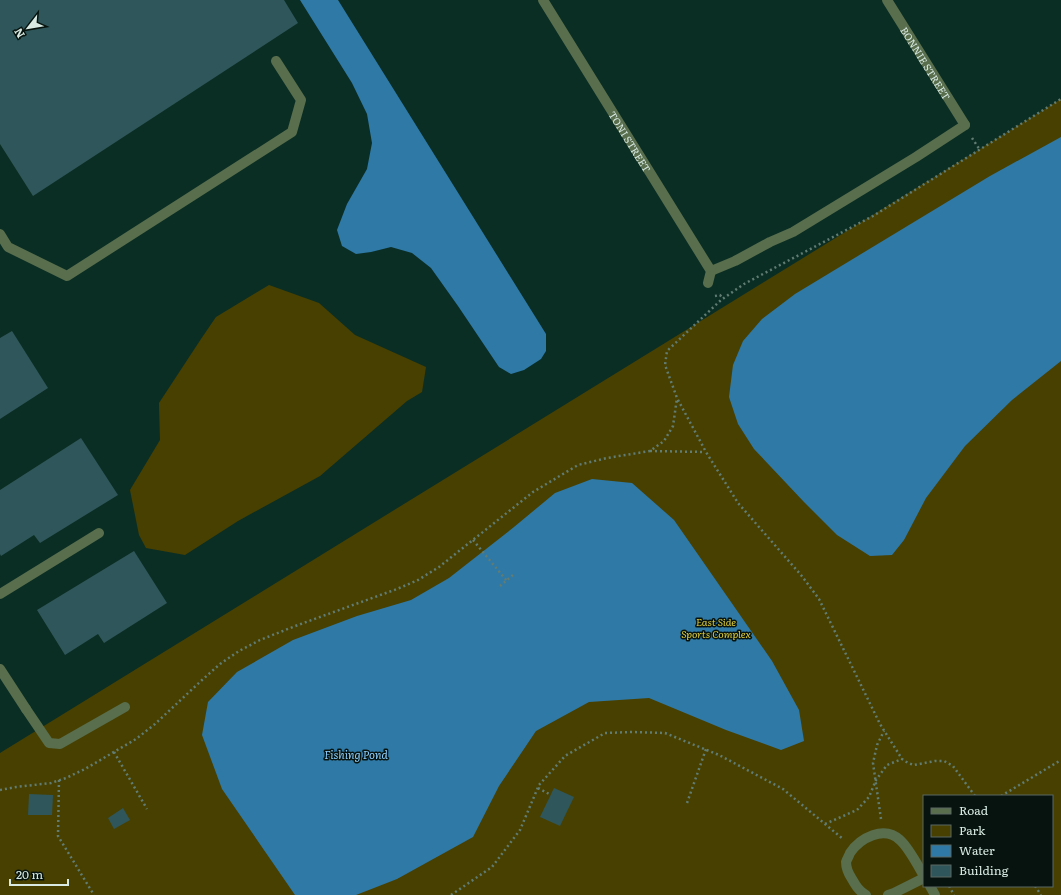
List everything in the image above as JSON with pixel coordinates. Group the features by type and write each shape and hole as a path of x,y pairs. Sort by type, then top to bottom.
{"street":[{"name":"TONI STREET","path":"543,0 711,272"},
{"name":"BONNIE STREET","path":"711,272 793,232 964,126 886,0"},
{"path":"0,234 8,247 67,276 292,132 301,100 276,61"},
{"path":"708,283 711,272"},
{"path":"0,594 99,533"},
{"path":"0,669 49,743 60,744 125,707"},
{"path":"866,895 859,891 847,871 846,860 854,848 865,838 878,833 891,834 900,839 923,875"},
{"path":"888,895 923,878"}],"path":[{"path":"974,795 953,766 944,761 914,765 902,759 884,731 819,599 738,502 706,452 677,398 665,365 667,350 721,300 744,284 873,216 1061,99"},
{"path":"650,450 664,442 673,426 677,398"},
{"path":"0,790 51,783 85,769 136,739 155,724 220,664 239,651 260,640 418,580 439,567 533,492 578,465 650,450 706,452"},
{"path":"473,540 506,581"},
{"path":"500,586 513,575"},
{"path":"884,731 876,745 873,763 884,833"},
{"path":"451,895 492,867 520,830 539,785 565,756 605,732 665,733 719,754 783,790 854,848"},
{"path":"687,803 706,750"},
{"path":"114,752 147,809"},
{"path":"825,824 857,810 868,796 876,780 887,765 902,759"},
{"path":"1003,795 1061,760"},
{"path":"59,780 58,836 94,895"},
{"path":"538,788 551,795"}],"green space":[{"name":"East Side Sports Complex","path":"1061,99 1061,895 0,895 0,753"},
{"path":"269,285 319,303 355,335 426,367 422,392 407,401 320,476 238,521 185,555 146,548 139,535 130,490 160,440 159,403 216,317"}],"water":[{"path":"300,0 338,0 546,334 546,351 541,359 524,370 511,374 499,367 431,268 412,253 391,247 356,254 342,246 337,230 347,204 367,169 372,143 367,114 352,83"},
{"path":"1061,137 1061,361 1012,400 965,446 926,498 904,540 892,555 870,556 837,535 804,502 754,449 738,424 729,397 733,365 743,341 762,319 795,294 990,176"},
{"name":"Fishing Pond","path":"592,479 632,483 674,520 772,661 799,710 804,741 781,750 726,730 649,698 589,702 536,731 499,786 473,837 397,879 356,895 295,895 222,789 202,735 208,702 237,672 293,640 357,616 411,600 449,578 555,493"}],"building":[{"path":"0,0 284,0 298,23 33,196 0,144"},
{"path":"12,331 48,388 0,419 0,338"},
{"path":"81,438 118,495 40,543 34,535 1,556 0,490"},
{"path":"134,551 167,603 104,643 98,634 65,655 37,610"},
{"path":"554,788 574,797 560,826 540,817"},
{"path":"29,794 53,795 52,815 28,815"},
{"path":"123,808 130,820 114,829 108,818"}]}
